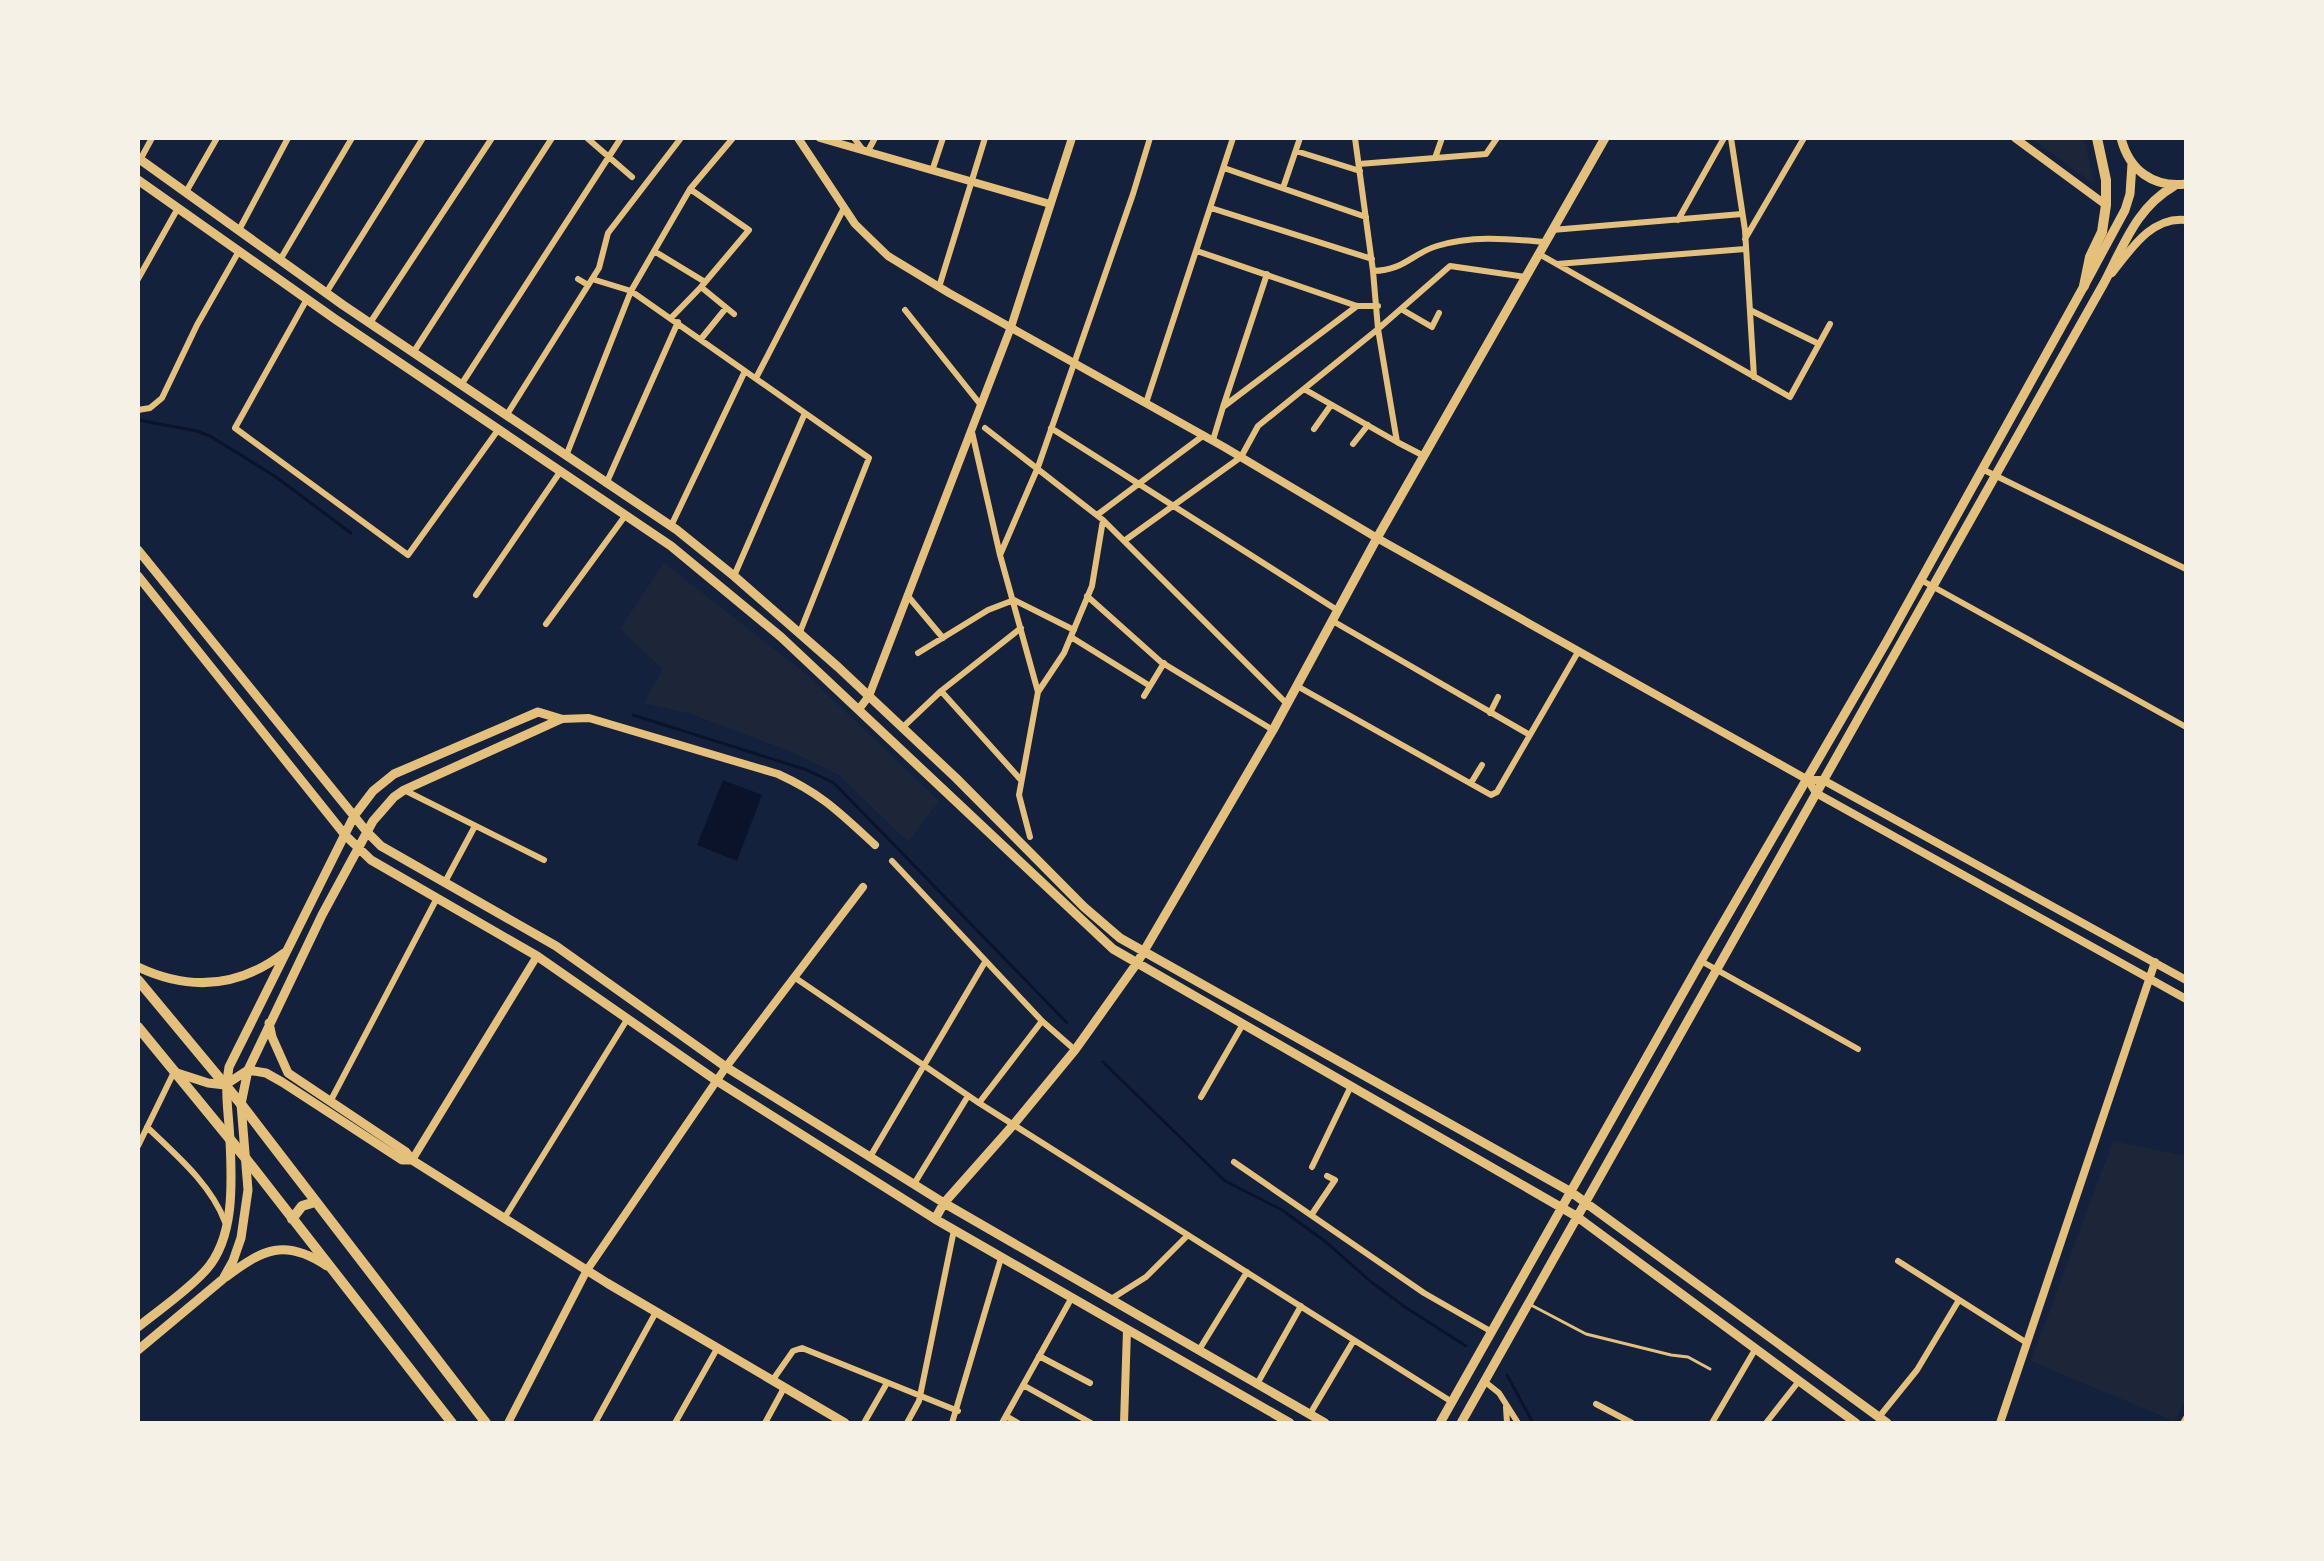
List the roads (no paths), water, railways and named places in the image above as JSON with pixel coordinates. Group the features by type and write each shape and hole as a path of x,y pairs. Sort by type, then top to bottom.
{"main road":[{"path":"935,1219 944,1203 1075,1050 1137,963 1273,730 1331,620 1605,138"},
{"path":"2084,286 2090,257 2102,232 2106,205 2106,180 2097,138"},
{"path":"1440,1423 1921,580 2125,210 2130,194 2132,164 2121,138"},
{"path":"139,159 326,293 671,527 734,576 869,696 1084,907 1120,938 1571,1192 1883,1420"},
{"path":"2132,164 2151,179 2174,186"},
{"path":"138,180 307,299 671,546 731,594 859,709 1083,924 1113,949 1576,1216 1856,1423"},
{"path":"1461,1423 2104,283 2138,217 2147,205 2174,186 2186,184"},
{"path":"138,550 381,846 556,946 726,1067 944,1203 1325,1423"},
{"path":"138,576 345,835 371,860 537,956 717,1081 935,1219 1290,1423"},
{"path":"153,1337 140,1325 205,1272 217,1255 227,1226 230,1139 225,1085 233,1056 354,816 373,791 394,774 538,712 561,719"},
{"path":"223,1279 238,1249 245,1221 247,1160 241,1104 248,1070 367,832 380,812 404,790 561,719"},
{"path":"138,967 181,983 214,982 257,969 286,951"},
{"path":"138,980 241,1104 486,1423"},
{"path":"269,1023 288,1073 406,1152 412,1160 656,1312 845,1423"},
{"path":"138,1027 247,1160 452,1423"},
{"path":"174,1072 225,1085 248,1070 266,1073 402,1160 412,1160"},
{"path":"292,1219 302,1206 315,1202"},
{"path":"138,1350 253,1256 280,1249 298,1252 331,1268"},
{"path":"1224,1385 1233,1370"}],"street":[{"path":"139,159 152,138"},
{"path":"186,192 217,138"},
{"path":"239,230 288,138"},
{"path":"280,260 352,138"},
{"path":"326,293 423,138"},
{"path":"370,323 492,138"},
{"path":"413,353 552,138"},
{"path":"587,138 632,177"},
{"path":"461,385 621,138"},
{"path":"506,416 599,268 608,233 681,138"},
{"path":"566,456 631,291 690,189 733,138"},
{"path":"798,138 855,224 888,256 939,287 1808,780 1823,780 2186,980"},
{"path":"820,138 1050,204"},
{"path":"854,138 866,150"},
{"path":"866,150 875,138"},
{"path":"933,168 943,138"},
{"path":"939,287 985,138"},
{"path":"859,709 869,696 1011,327 1072,138"},
{"path":"1000,555 1038,467 1150,138"},
{"path":"1146,403 1233,138"},
{"path":"1283,188 1300,138"},
{"path":"1355,138 1378,306 1378,329 1397,442"},
{"path":"1435,158 1442,138"},
{"path":"1296,151 1360,168 1486,154 1497,138"},
{"path":"1678,220 1724,138"},
{"path":"1731,138 1745,239 1754,377"},
{"path":"1745,239 1804,138"},
{"path":"2015,138 2106,205"},
{"path":"1224,168 1366,217"},
{"path":"671,318 749,230 690,189"},
{"path":"138,279 178,208"},
{"path":"756,378 844,208"},
{"path":"1211,208 1372,259"},
{"path":"1552,230 1742,214"},
{"path":"2104,283 2134,245 2154,227 2172,218 2186,220"},
{"path":"1373,271 1392,270 1434,247 1465,239 1545,242"},
{"path":"1556,264 1745,249"},
{"path":"138,410 150,408 162,398 197,325 239,251"},
{"path":"654,251 703,284 734,314"},
{"path":"1197,251 1357,306 1378,306"},
{"path":"1539,254 1790,397 1830,324"},
{"path":"1124,541 1241,457 1258,426 1450,266 1526,277"},
{"path":"1030,837 1019,795 1038,692 1064,653 1092,586 1100,518 1139,484 1208,438 1223,407 1267,274"},
{"path":"578,279 631,291 869,458 800,632"},
{"path":"307,299 235,428 408,555 498,430"},
{"path":"1223,407 1357,306"},
{"path":"701,339 726,308"},
{"path":"1401,309 1432,327 1439,313"},
{"path":"905,310 980,404"},
{"path":"1750,310 1819,344"},
{"path":"606,484 678,322"},
{"path":"671,527 745,371"},
{"path":"1304,389 1424,456"},
{"path":"1314,429 1331,405"},
{"path":"734,576 805,413"},
{"path":"1353,444 1368,425"},
{"path":"971,428 1000,555 1038,692"},
{"path":"985,428 1100,518 1287,704"},
{"path":"1051,428 1337,610"},
{"path":"1982,469 2186,569"},
{"path":"476,595 560,472"},
{"path":"546,624 625,516"},
{"path":"1921,580 2186,727"},
{"path":"907,595 943,638"},
{"path":"1087,596 1164,663 1273,730"},
{"path":"918,653 988,610 1014,600 1074,630"},
{"path":"1331,620 1530,735"},
{"path":"902,728 941,691 1021,628"},
{"path":"1071,637 1150,686"},
{"path":"1297,686 1491,795 1495,794 1578,652"},
{"path":"1144,696 1164,663"},
{"path":"941,691 1021,780"},
{"path":"1490,713 1498,697"},
{"path":"561,719 589,718 778,774 830,802 875,845"},
{"path":"1471,783 1482,765"},
{"path":"1808,780 1816,793 2186,999"},
{"path":"404,790 544,860"},
{"path":"445,882 475,826"},
{"path":"892,861 1042,1021 1075,1050"},
{"path":"508,1423 587,1270 726,1067 863,887"},
{"path":"330,1102 437,898"},
{"path":"412,1160 537,956"},
{"path":"1701,961 1858,1049"},
{"path":"870,1157 985,962"},
{"path":"1997,1423 2027,1343 2155,962"},
{"path":"793,977 968,1096 1452,1402"},
{"path":"505,1217 628,1018"},
{"path":"979,1103 1042,1021"},
{"path":"1201,1097 1243,1024"},
{"path":"138,1146 174,1072"},
{"path":"1312,1167 1351,1086"},
{"path":"914,1184 968,1096"},
{"path":"147,1127 191,1169 221,1212 227,1226"},
{"path":"1234,1162 1424,1293 1492,1332"},
{"path":"1312,1214 1335,1180 1327,1176"},
{"path":"907,1423 920,1397 954,1230"},
{"path":"1111,1299 1146,1277 1188,1235"},
{"path":"952,1423 1001,1258"},
{"path":"1898,1261 2027,1343"},
{"path":"1199,1350 1247,1272"},
{"path":"1018,1423 1004,1420 1071,1299"},
{"path":"1883,1420 1959,1300"},
{"path":"1257,1384 1301,1306"},
{"path":"595,1423 656,1312"},
{"path":"1124,1423 1127,1330"},
{"path":"1310,1414 1354,1340"},
{"path":"675,1423 718,1347"},
{"path":"772,1381 793,1351 802,1348 958,1411"},
{"path":"1712,1423 1756,1348"},
{"path":"1039,1356 1090,1383"},
{"path":"1484,1381 1499,1393 1518,1423"},
{"path":"1766,1423 1799,1381"},
{"path":"864,1423 887,1383"},
{"path":"1023,1385 1091,1423"},
{"path":"765,1423 784,1388"},
{"path":"1506,1404 1507,1423"},
{"path":"1596,1404 1632,1423"}],"lane":[{"path":"1528,1303 1586,1334 1688,1357 1710,1369"}],"waterway":[{"path":"138,420 210,436 276,477 351,533"},
{"path":"633,715 807,770 834,783 1067,1023"},
{"path":"1103,1062 1225,1181 1282,1210 1405,1307 1466,1346"},
{"path":"1507,1375 1533,1423"}]}
